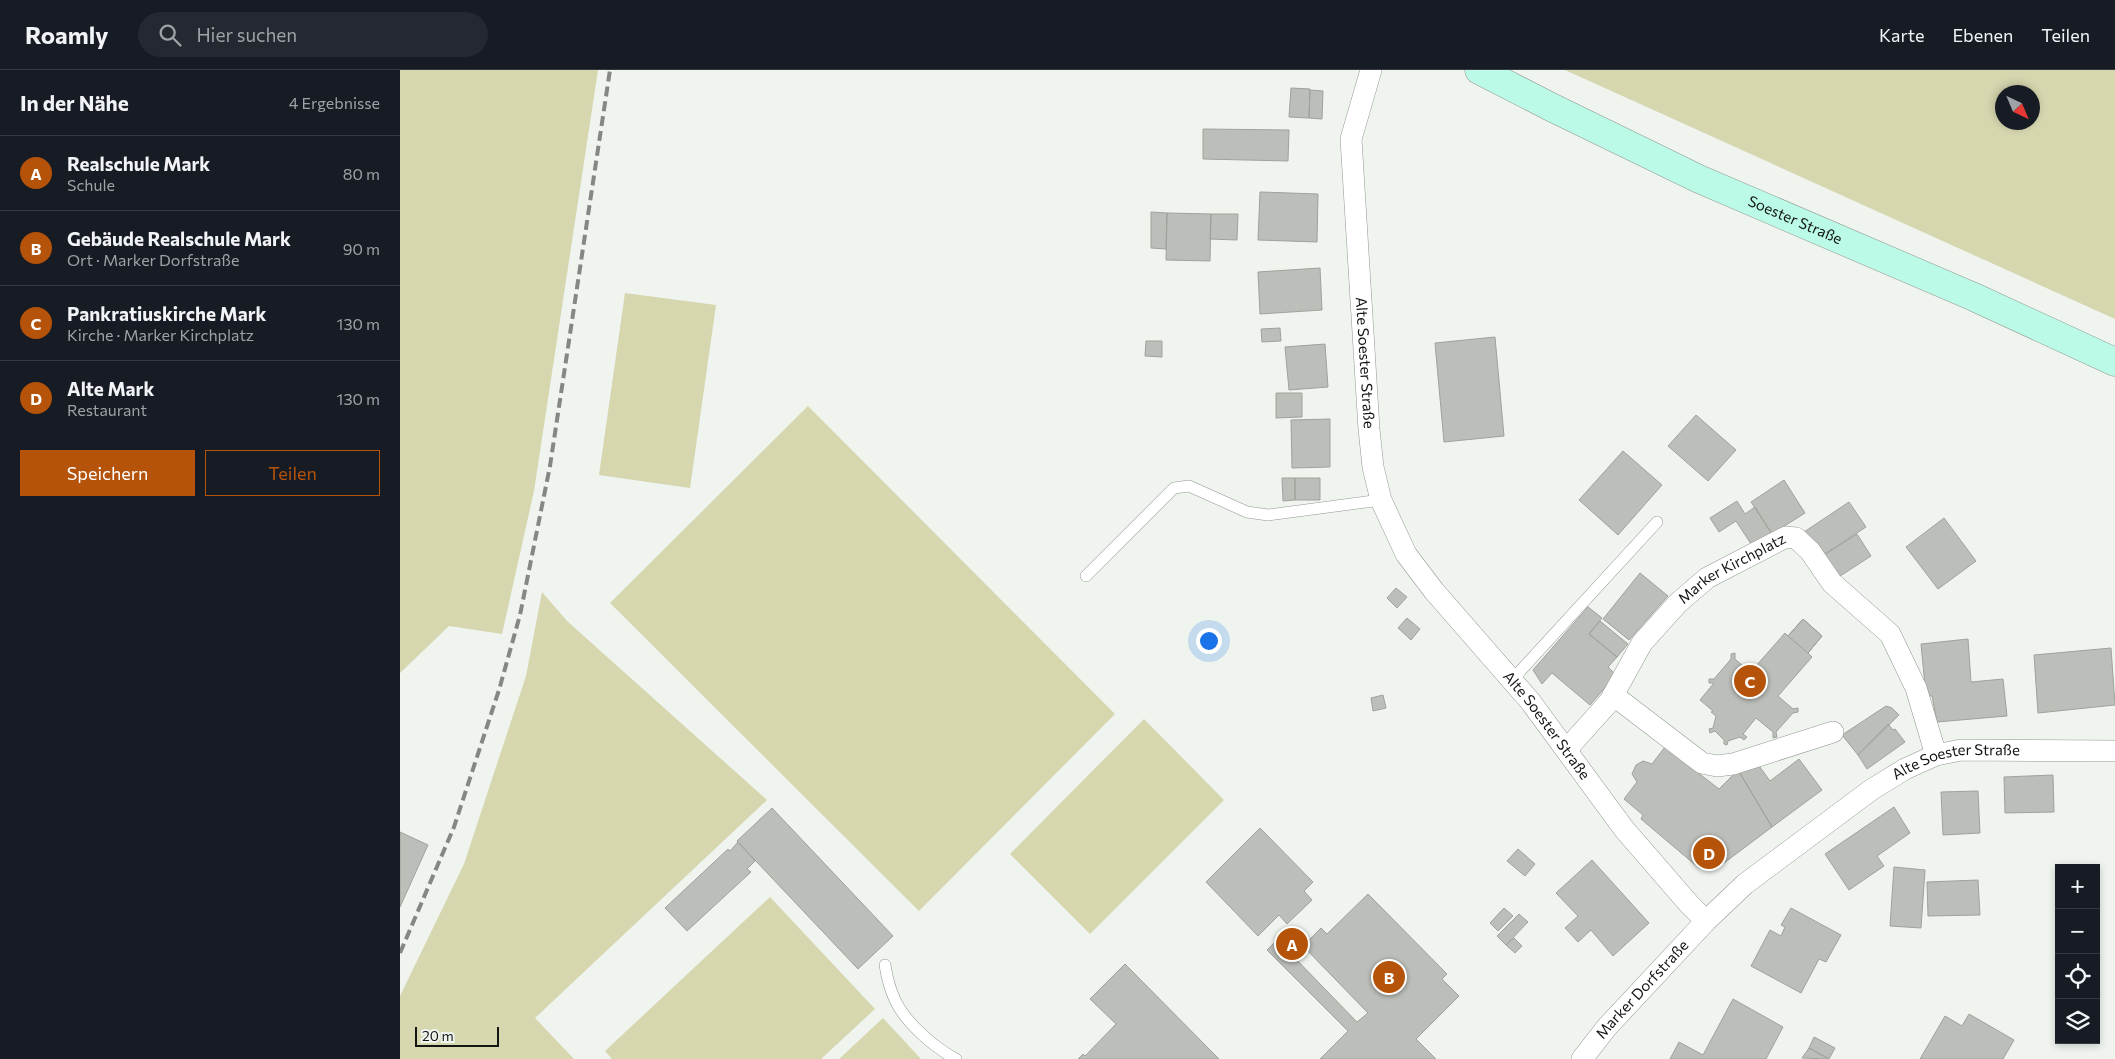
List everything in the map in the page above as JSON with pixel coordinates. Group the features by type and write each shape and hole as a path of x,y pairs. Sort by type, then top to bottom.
{"main road":[{"name":"Soester Straße","path":"1479,70 1699,179 1974,297 2115,362"}],"street":[{"name":"Alte Soester Straße","path":"1371,70 1351,139 1369,429 1373,467 1381,500 1406,554 1434,591 1512,680 1567,749 1624,829 1706,921 1744,884 1871,790 1905,769 1936,756 1961,750 2115,751"},
{"name":"Marker Kirchplatz","path":"1567,749 1612,696 1642,644 1678,603 1707,578 1786,537 1796,538 1810,551 1832,582 1890,634 1916,688 1936,756"},
{"path":"1612,696 1702,763 1717,766 1733,764 1833,732"},
{"name":"Marker Dorfstraße","path":"1582,1059 1607,1027 1706,921"}],"lane":[{"path":"1086,576 1174,488 1190,486 1248,512 1268,515 1381,500"},
{"path":"1512,680 1656,522"},
{"path":"885,964 889,985 896,1004 906,1017 934,1045 956,1059"}],"green space":[{"path":"400,70 598,70 534,491 502,634 449,626 400,673"},
{"path":"1565,70 2115,70 2115,319"},
{"path":"625,293 716,305 690,488 599,475"},
{"path":"808,406 1115,714 919,911 610,603"},
{"path":"542,592 567,621 767,800 535,1018 574,1059 400,1059 400,996 464,864 526,676"},
{"path":"1144,719 1224,800 1090,934 1010,854"},
{"path":"770,897 875,1009 821,1059 612,1059 605,1051"},
{"path":"883,1018 921,1059 839,1059"}],"building":[{"path":"1291,88 1310,89 1309,118 1289,117"},
{"path":"1310,90 1323,91 1322,119 1309,118"},
{"path":"1203,129 1289,130 1288,161 1203,159"},
{"path":"1260,192 1318,194 1317,242 1258,240"},
{"path":"1151,212 1167,213 1166,249 1151,248"},
{"path":"1167,213 1211,214 1210,261 1166,260"},
{"path":"1211,214 1238,214 1237,240 1210,239"},
{"path":"1320,268 1322,310 1260,314 1258,272"},
{"path":"1280,328 1281,341 1262,342 1261,329"},
{"path":"1495,337 1504,436 1444,442 1435,343"},
{"path":"1146,341 1162,341 1162,357 1145,356"},
{"path":"1325,344 1328,387 1289,390 1285,347"},
{"path":"1276,393 1302,393 1302,417 1276,418"},
{"path":"1696,415 1736,450 1708,481 1668,446"},
{"path":"1330,419 1330,467 1292,468 1291,420"},
{"path":"1623,451 1662,485 1618,535 1579,500"},
{"path":"1282,478 1295,478 1295,500 1283,501"},
{"path":"1295,478 1320,478 1320,500 1295,500"},
{"path":"1784,480 1805,513 1772,534 1751,502"},
{"path":"1737,501 1745,514 1755,507 1772,534 1753,547 1736,521 1719,532 1710,518"},
{"path":"1849,502 1866,527 1820,557 1804,532"},
{"path":"1944,518 1976,561 1938,589 1906,547"},
{"path":"1857,534 1871,556 1837,578 1823,556"},
{"path":"1640,573 1668,596 1629,640 1603,619"},
{"path":"1396,588 1407,597 1397,608 1387,598"},
{"path":"1588,607 1602,618 1589,634 1617,657 1608,667 1616,675 1590,705 1552,673 1542,684 1533,670"},
{"path":"1407,618 1420,629 1411,640 1398,628"},
{"path":"1803,619 1822,636 1808,653 1812,657 1778,696 1793,709 1798,708 1798,712 1793,713 1776,732 1777,737 1773,738 1773,732 1756,718 1743,734 1747,737 1744,740 1740,737 1728,741 1727,745 1724,744 1724,740 1715,731 1710,733 1709,729 1713,728 1716,716 1700,700 1714,683 1709,683 1709,679 1714,679 1731,659 1731,654 1735,653 1735,659 1750,672 1752,665 1755,667 1785,633 1788,636"},
{"path":"1803,619 1822,636 1808,653 1788,636"},
{"path":"1600,621 1628,644 1617,657 1589,634"},
{"path":"1968,639 1971,682 2003,679 2007,716 1937,722 1932,696 1926,696 1921,644"},
{"path":"2111,648 2115,705 2038,713 2034,655"},
{"path":"1383,695 1386,708 1373,711 1371,698"},
{"path":"1886,706 1892,708 1899,715 1858,755 1842,735"},
{"path":"1888,724 1893,730 1895,729 1905,742 1867,769 1858,755"},
{"path":"1665,747 1719,789 1738,770 1772,827 1716,869 1699,868 1641,819 1643,815 1624,799 1637,782 1632,774 1636,765 1643,761 1652,764"},
{"path":"1799,759 1822,790 1772,827 1738,770 1757,763 1770,781"},
{"path":"2053,775 2054,812 2005,813 2004,777"},
{"path":"1978,791 1980,833 1943,835 1941,792"},
{"path":"1894,807 1910,833 1877,856 1884,866 1849,890 1825,854"},
{"path":"772,808 893,936 858,969 737,841"},
{"path":"1260,828 1313,882 1304,891 1312,900 1287,924 1279,915 1258,936 1206,882"},
{"path":"400,832 428,845 400,907"},
{"path":"738,842 755,861 747,869 751,872 687,931 665,908 728,849 730,851"},
{"path":"1518,849 1535,864 1525,876 1507,861"},
{"path":"1592,860 1649,923 1613,956 1591,930 1578,942 1565,928 1578,916 1556,893"},
{"path":"1894,867 1925,870 1921,928 1890,926"},
{"path":"1978,880 1980,915 1928,916 1927,882"},
{"path":"1368,894 1447,974 1442,979 1459,996 1416,1039 1436,1059 1320,1059 1348,1031 1267,950 1279,938 1292,950 1290,953 1357,1022 1368,1013 1303,946 1321,928 1327,934"},
{"path":"1504,908 1513,916 1498,931 1490,923"},
{"path":"1791,908 1841,935 1826,962 1819,959 1801,993 1751,966 1770,930 1781,936 1785,927 1781,925"},
{"path":"1519,914 1528,922 1506,945 1497,936"},
{"path":"1514,938 1522,946 1515,953 1506,945"},
{"path":"1125,964 1219,1059 1078,1059 1083,1054 1085,1056 1116,1024 1090,999"},
{"path":"1733,999 1783,1027 1766,1059 1670,1059 1679,1042 1703,1055"},
{"path":"1969,1014 2014,1040 2003,1059 1920,1059 1945,1016 1962,1026"},
{"path":"1814,1037 1835,1048 1829,1059 1809,1048"},
{"path":"1809,1048 1829,1059 1802,1058"}],"railway":[{"path":"400,953 454,827 499,690 520,615 550,466 610,70"}],"place":[{"name":"Pankratiuskirche Mark","path":"1750,681"},
{"name":"Alte Mark","path":"1709,853"},
{"name":"Realschule Mark","path":"1292,944"},
{"name":"Gebäude Realschule Mark","path":"1389,977"}]}
